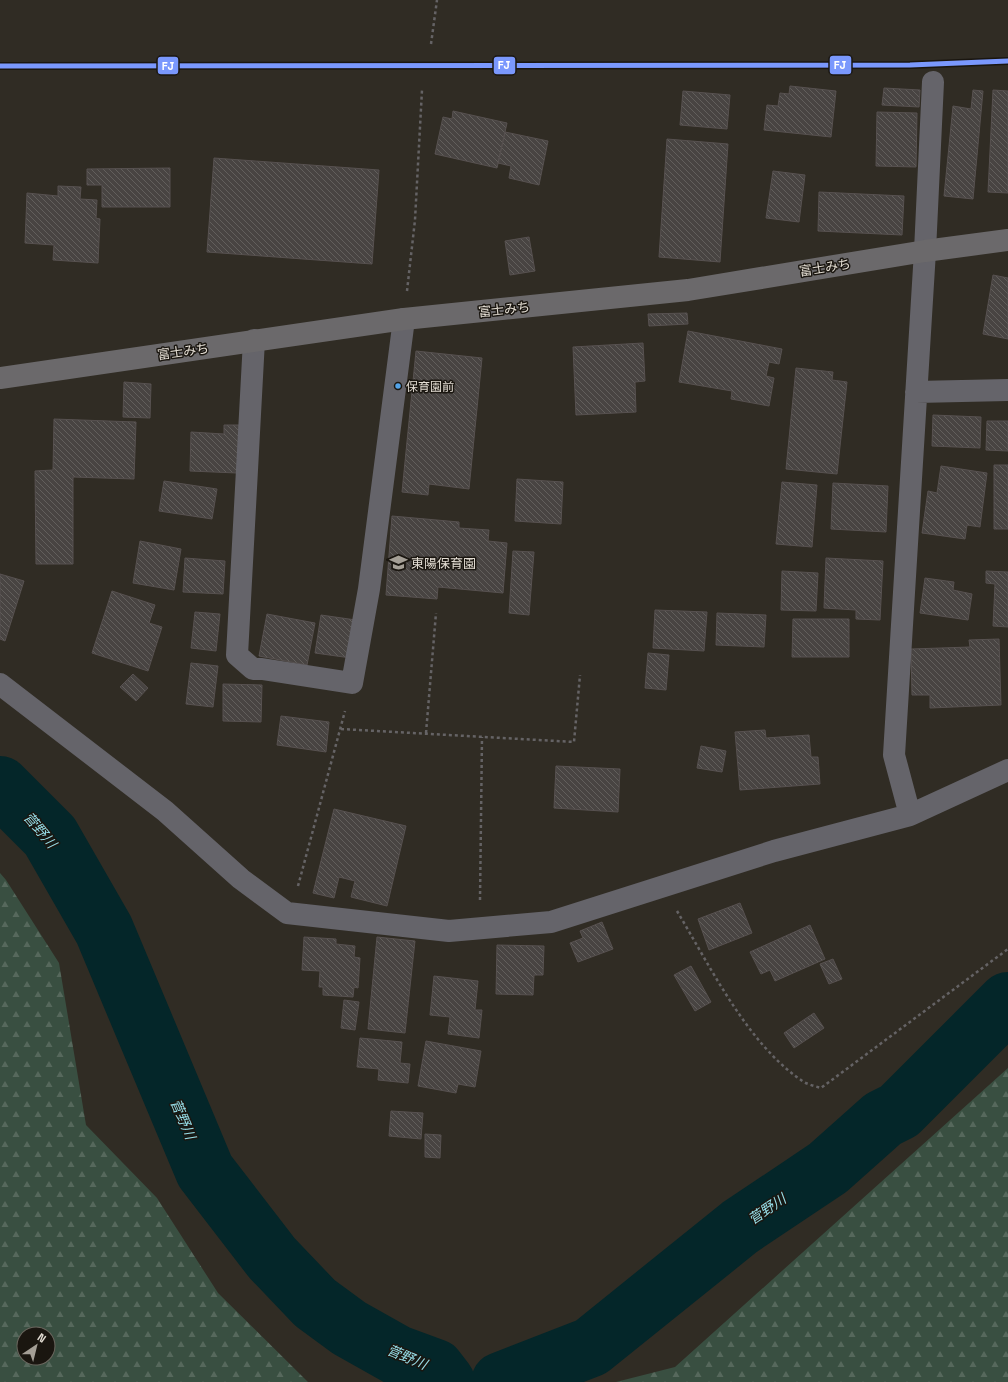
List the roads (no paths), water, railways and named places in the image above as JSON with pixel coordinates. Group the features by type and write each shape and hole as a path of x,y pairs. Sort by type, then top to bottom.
{"highway":[{"name":"富士みち","path":"0,378 404,319 688,290 925,250 1008,240"}],"street":[{"path":"910,815 894,755 925,250 933,82"},
{"path":"254,340 237,655 253,669 262,669 352,683 369,589 404,319"},
{"path":"916,392 1008,390"},
{"path":"0,684 164,811 241,879 287,913 449,931 551,922 774,851 910,815 1008,770"}],"waterway":[{"name":"菅野川","path":"0,786 50,836 104,930 205,1171 272,1258 315,1303 349,1328 397,1355 435,1369 445,1382"},
{"name":"菅野川","path":"501,1382 591,1347 740,1227 828,1168 883,1119 899,1111 1008,1002"}],"place":[{"name":"保育園前","path":"398,386"},
{"name":"東陽保育園","path":"398,563"}]}
